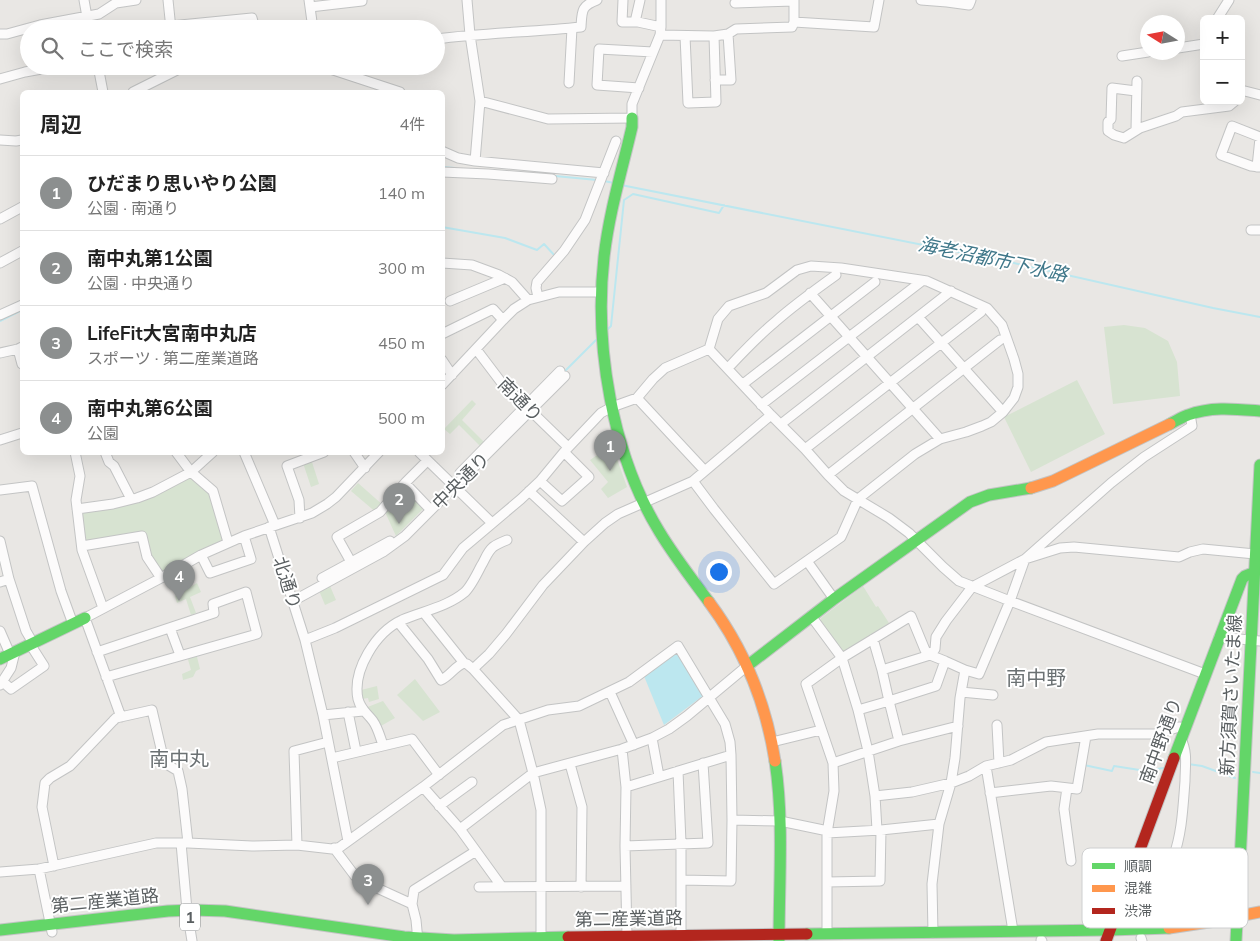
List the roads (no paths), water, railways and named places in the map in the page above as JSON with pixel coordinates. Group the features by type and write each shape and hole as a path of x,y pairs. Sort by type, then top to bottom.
{"main road":[{"path":"632,118 632,127 610,222 604,257 602,292 603,344 612,407 630,470 644,502 658,530 736,644 747,666 766,717 777,770 780,800 779,937"},
{"path":"747,666 834,599 970,502 988,495 1028,489 1053,481 1190,414 1215,408 1260,411"},
{"name":"新方須賀さいたま線","path":"1242,848 1256,640 1255,572 1260,465"},
{"name":"南中野通り","path":"1141,848 1218,637 1242,579 1255,572"},
{"path":"8,655 85,618"},
{"name":"第二産業道路","path":"0,930 51,928 187,913 225,911 353,933 418,940 680,935 779,937 827,933 937,937 969,941 1041,940 1142,936 1180,928"},
{"name":"第二産業道路","path":"1248,917 1260,912"},
{"name":"第二産業道路","path":"0,938 51,928"},
{"name":"新方須賀さいたま線","path":"1236,941 1237,928"},
{"name":"第二産業道路","path":"937,937 1013,931 1108,937"},
{"name":"第二産業道路","path":"353,933 379,941"}],"street":[{"path":"84,0 87,17"},
{"path":"69,20 99,14 116,3 136,0"},
{"path":"168,0 170,20"},
{"path":"311,20 309,4 362,0"},
{"path":"467,0 480,101 475,160"},
{"path":"445,38 581,27 582,10 587,2 597,0"},
{"path":"623,0 622,22 635,22 661,31 685,36 714,36 728,34 736,29 792,27 794,22 794,0 735,3"},
{"path":"635,22 640,0"},
{"path":"480,101 548,118 632,118 632,104 661,31 661,0"},
{"path":"794,22 874,28 879,0"},
{"path":"921,0 969,5 972,0"},
{"path":"1220,15 1229,0"},
{"path":"234,20 252,18 253,20"},
{"path":"569,83 572,28"},
{"path":"0,34 20,30"},
{"path":"715,80 730,80 728,34"},
{"path":"685,36 688,104 716,102 714,36"},
{"path":"1185,47 1200,45"},
{"path":"639,88 597,85 599,49 653,52"},
{"path":"1122,56 1140,53"},
{"path":"0,79 20,73"},
{"path":"100,75 103,90"},
{"path":"137,90 166,75"},
{"path":"348,75 394,90"},
{"path":"1136,81 1136,130"},
{"path":"1136,91 1112,88 1108,131 1114,135 1124,138 1140,128 1176,116 1182,112 1230,105"},
{"path":"1245,91 1260,95"},
{"path":"1232,126 1260,138 1258,167 1221,155 1232,126"},
{"path":"0,140 20,140"},
{"path":"538,297 536,288 538,282 564,252 585,220 616,141"},
{"path":"445,155 552,174"},
{"path":"445,172 488,174 604,173"},
{"path":"0,219 20,208"},
{"path":"0,263 20,252"},
{"path":"445,263 472,264 499,274 512,282 528,300"},
{"path":"305,640 335,628 443,575 463,548 540,481 600,412 637,398 665,368 709,349 718,319 729,306 766,293 797,270 811,266 841,268 927,281 987,308 1002,325 1018,374 1018,387 1014,398 1002,412 991,422 966,432 940,439 914,454 858,499 840,537 774,584 693,481"},
{"path":"728,368 776,321 836,274"},
{"path":"450,301 505,278"},
{"path":"761,405 922,281"},
{"path":"743,384 875,282"},
{"path":"781,424 951,291"},
{"path":"445,382 514,309 528,300 559,292 602,292"},
{"path":"810,294 940,439"},
{"path":"0,315 20,306"},
{"path":"445,333 493,310 503,320"},
{"path":"806,449 981,312"},
{"path":"918,317 1002,412"},
{"path":"828,475 1000,340"},
{"path":"0,353 20,348"},
{"name":"南通り","path":"476,349 500,382 528,409 589,477 562,501 540,481"},
{"path":"709,349 844,491 889,518 909,533 959,581 1010,602 1205,674"},
{"path":"445,364 452,375"},
{"name":"中央通り","path":"292,598 396,544 412,530 453,485 562,374"},
{"path":"637,398 705,471"},
{"path":"827,933 827,832 834,792 833,763 806,684 842,658 911,616 925,650 930,655 979,674 1010,602 1025,559 1111,483 1144,457 1192,426 1190,414"},
{"path":"473,669 506,634 543,585 584,542 618,514 693,481 772,416"},
{"path":"0,440 20,434"},
{"path":"76,455 80,476 76,500 82,550 103,608"},
{"path":"106,455 131,499"},
{"path":"178,455 191,472 213,491 228,542"},
{"path":"77,509 113,504 153,492 191,472 210,455"},
{"name":"北通り","path":"245,455 272,526 305,640 323,715 348,841"},
{"path":"300,518 299,500 287,466 316,455"},
{"path":"356,455 365,468"},
{"path":"121,717 85,618 200,555 228,542 312,513 336,497 376,455"},
{"path":"422,455 492,523"},
{"path":"351,562 337,536 380,512 428,460"},
{"path":"405,483 428,507"},
{"name":"中央通り","path":"292,598 395,538 453,485"},
{"path":"0,490 32,486 61,591 73,624"},
{"path":"529,491 584,542"},
{"path":"82,546 142,536 147,557 161,578"},
{"path":"200,555 210,573 251,559 244,536"},
{"path":"383,745 378,731 372,720 363,711 358,698 363,662 377,640 398,622 424,613 454,599 466,591 482,566 488,552 494,546 507,540"},
{"path":"0,541 5,580 26,631 44,666 11,689 2,684 11,668 0,631"},
{"path":"882,670 930,655 936,649 936,637 972,586 1025,559 1060,548 1074,547 1179,557 1203,549 1257,556"},
{"path":"807,561 834,599"},
{"path":"97,652 214,613 214,604 246,592 257,634 106,676"},
{"path":"424,613 464,663 473,669 519,720 541,810 541,938"},
{"path":"811,616 842,658 868,751 879,830 880,881 827,882"},
{"path":"398,622 428,659 441,680 460,664 464,663"},
{"path":"170,628 180,655"},
{"path":"1218,637 1256,640"},
{"path":"872,639 882,670 898,741"},
{"path":"0,872 39,869 143,845 156,844 297,845 330,849 340,846 423,787 503,725 548,710 578,706 610,692 629,682 678,646 725,724 731,755 732,820 731,881 681,880"},
{"path":"858,710 936,686 945,661"},
{"path":"460,829 532,773 634,746 669,729 747,666"},
{"path":"937,937 932,884 939,824 951,783 955,758 965,670"},
{"path":"610,692 634,746"},
{"path":"961,692 993,696"},
{"path":"54,866 42,806 46,784 50,778 70,766 113,721 121,717 152,710 163,756 168,765 178,771 182,789 187,913 192,941"},
{"path":"323,715 363,711"},
{"path":"348,712 356,751"},
{"path":"997,725 999,763"},
{"path":"833,763 898,741 958,726"},
{"path":"875,796 912,792 951,783 969,776 986,766 1011,760 1046,742 1098,734 1157,734 1178,727 1185,728"},
{"path":"772,742 821,730"},
{"path":"990,793 1051,786 1077,789 1086,736"},
{"path":"652,738 659,776"},
{"path":"332,758 412,739 439,775"},
{"path":"1175,848 1184,799 1186,756 1185,747 1181,740"},
{"path":"297,845 294,751 328,742"},
{"path":"622,749 626,787 627,936"},
{"path":"626,787 731,755"},
{"path":"625,846 708,843 703,763"},
{"path":"570,764 582,808 581,886"},
{"path":"986,766 1013,931"},
{"path":"678,771 681,843 680,935"},
{"path":"439,806 472,782"},
{"path":"423,787 460,829 502,887"},
{"path":"1067,788 1064,809 1071,860"},
{"path":"732,820 780,821 827,832 879,830 939,824"},
{"path":"334,848 355,876 412,904"},
{"path":"418,940 412,904 414,890 476,851"},
{"path":"39,869 51,928"},
{"path":"479,887 626,886"}],"water":[{"path":"677,652 704,695 664,725 644,676"}],"waterway":[{"path":"445,167 455,168"},
{"path":"555,176 597,180"},
{"path":"604,181 614,183"},
{"name":"海老沼都市下水路","path":"621,185 1014,263 1260,317"},
{"path":"606,331 611,326 624,200 633,194 719,213 724,205"},
{"path":"445,228 505,238 537,250 544,244 555,256"},
{"path":"0,321 20,311"},
{"path":"563,373 597,339"},
{"path":"1188,764 1202,766 1235,778"},
{"path":"1084,765 1112,771 1114,766 1146,771 1163,768"},
{"path":"1253,772 1260,773"}],"place":[{"name":"ひだまり思いやり公園","path":"610,471"},
{"name":"南中丸第1公園","path":"399,524"},
{"name":"南中丸第6公園","path":"179,601"},
{"name":"LifeFit大宮南中丸店","path":"368,905"}],"district":[{"name":"南中野","path":"1036,678"},
{"name":"南中丸","path":"179,759"}]}
